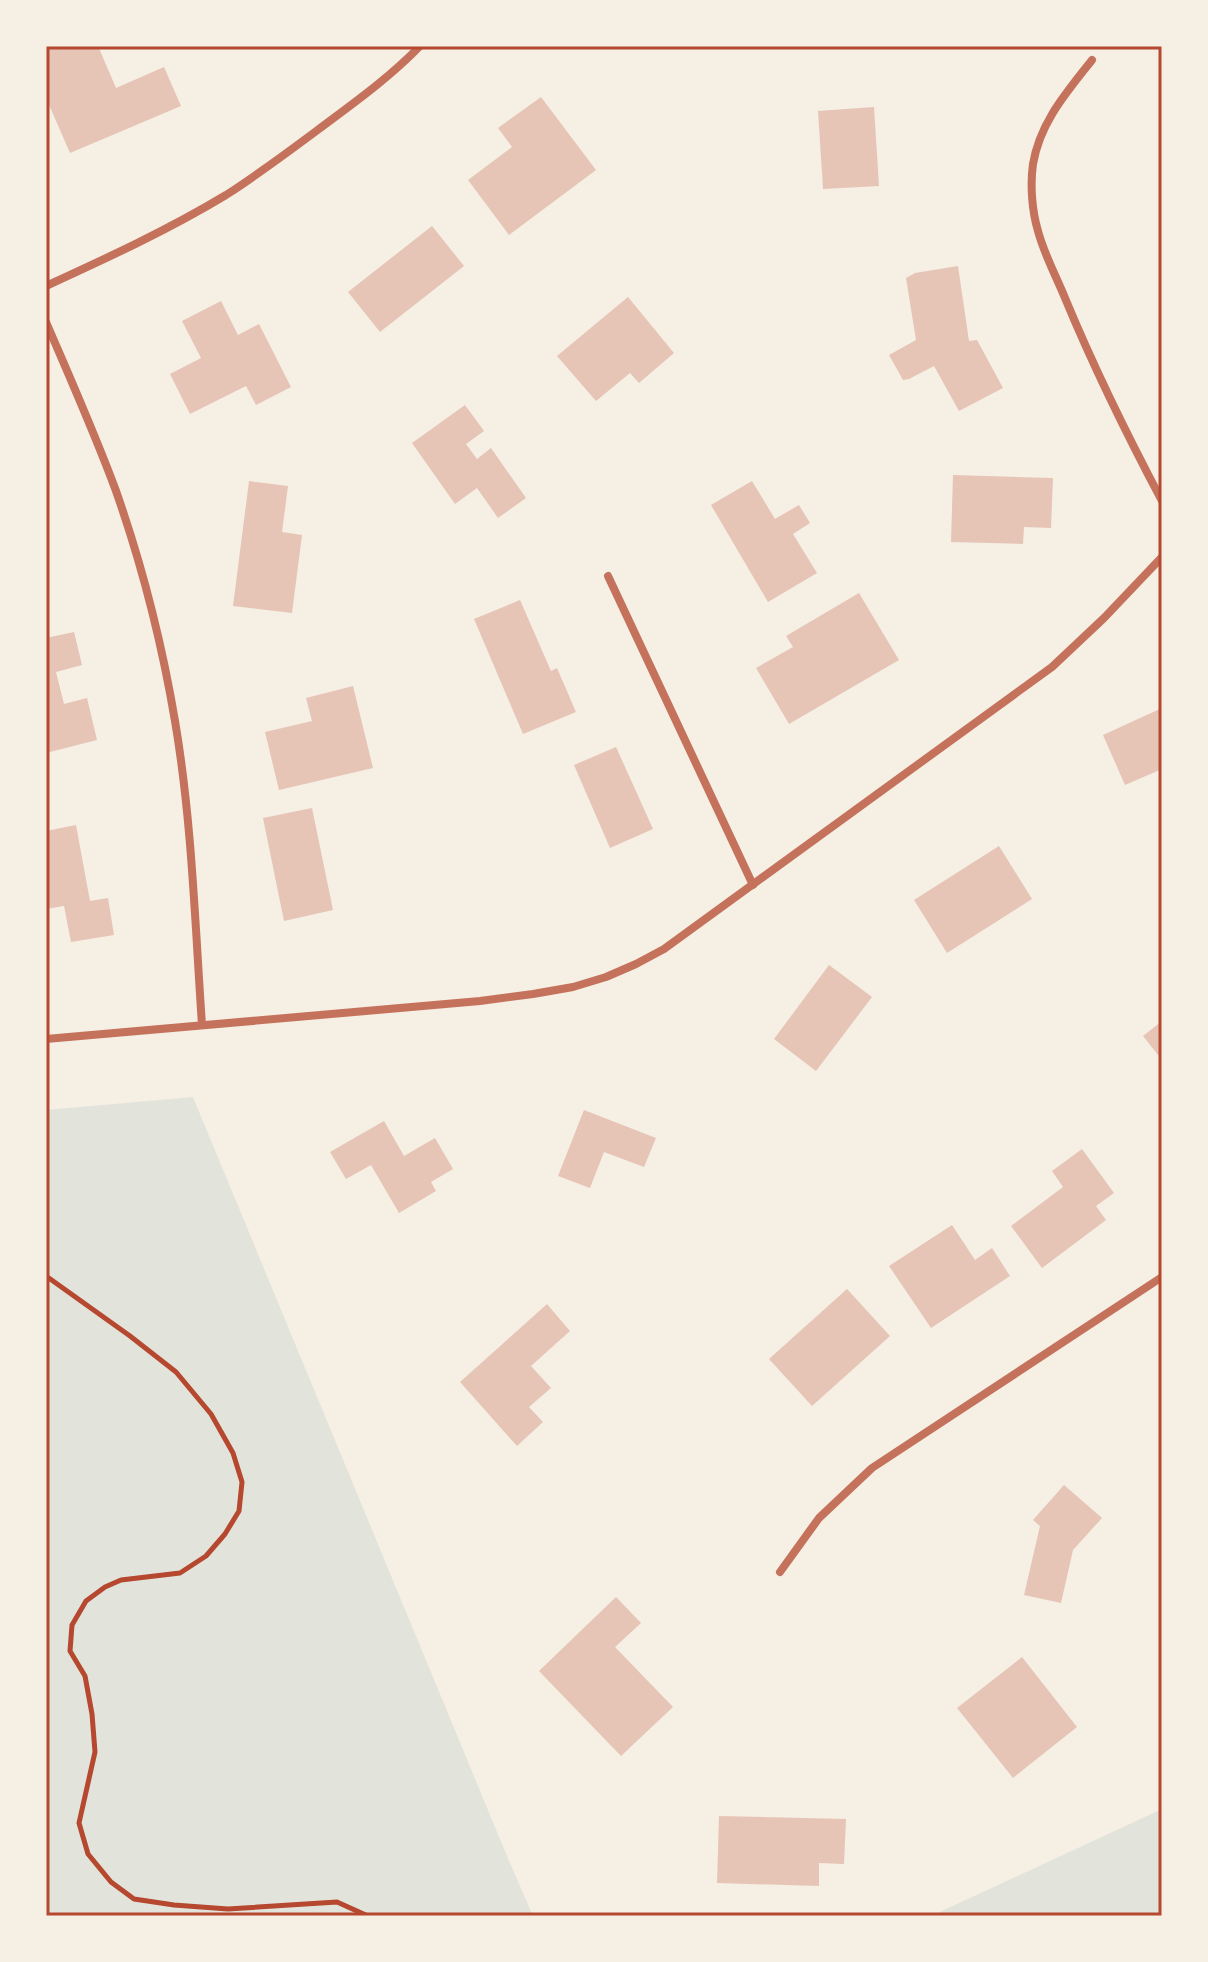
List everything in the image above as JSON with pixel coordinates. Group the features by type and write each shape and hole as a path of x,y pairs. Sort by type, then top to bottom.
{"street":[{"path":"46,286 166,229 227,194 334,117 403,64 420,46"},
{"path":"1092,60 1052,112 1040,136 1033,166 1032,198 1038,231 1081,337 1119,420 1162,501"},
{"path":"46,322 117,495 158,641 175,721 186,805 202,1025"},
{"path":"46,1039 480,1001 573,987 606,977 664,949 1052,667 1162,557"},
{"path":"608,576 753,885"},
{"path":"780,1572 819,1518 872,1468 1162,1277"}],"path":[{"path":"46,1276 176,1372 211,1414 233,1453 242,1482 239,1511 206,1556 180,1573 121,1580 105,1587 86,1601 72,1625 70,1651 85,1676 95,1752 79,1823 88,1854 111,1882 134,1899 228,1909 337,1902 368,1916"}],"shaded area":[{"path":"193,1097 533,1916 46,1916 46,1110"},
{"path":"1162,1809 1162,1916 931,1916"}],"building":[{"path":"46,46 98,46 116,88 164,67 181,106 70,153 46,98"},
{"path":"541,97 596,170 509,235 468,180 512,147 498,128"},
{"path":"874,107 879,186 823,189 818,111"},
{"path":"432,226 464,266 380,332 348,292"},
{"path":"958,266 969,341 977,340 1003,388 959,411 934,366 903,380 889,355 916,340 906,278 915,273"},
{"path":"628,297 674,353 639,383 630,373 596,401 557,356"},
{"path":"221,301 238,335 259,324 291,387 256,405 246,386 190,414 170,374 201,358 182,321"},
{"path":"465,405 484,431 466,444 477,459 491,448 526,498 498,518 477,488 455,504 412,443"},
{"path":"953,475 1053,478 1051,528 1024,527 1023,544 951,542"},
{"path":"249,481 288,486 282,532 302,535 292,613 233,606"},
{"path":"752,481 775,519 799,505 810,523 793,534 817,573 768,602 711,505"},
{"path":"859,593 899,660 789,724 756,668 793,647 786,636"},
{"path":"520,600 551,671 557,668 576,712 523,734 474,619"},
{"path":"74,632 82,665 56,672 64,704 87,698 97,740 46,753 46,638"},
{"path":"353,686 373,768 279,790 265,732 312,721 306,698"},
{"path":"1162,708 1162,769 1125,785 1103,735"},
{"path":"616,747 653,829 610,848 574,765"},
{"path":"312,808 333,910 284,921 263,818"},
{"path":"76,825 90,901 108,898 114,935 71,942 64,906 46,909 46,831"},
{"path":"999,846 1032,899 947,953 914,900"},
{"path":"829,965 872,997 816,1071 774,1039"},
{"path":"1162,1021 1162,1060 1143,1036"},
{"path":"584,1110 656,1138 644,1167 604,1152 590,1188 558,1176"},
{"path":"384,1121 404,1156 435,1138 453,1169 431,1182 436,1191 399,1213 371,1165 346,1179 330,1152"},
{"path":"1082,1149 1114,1193 1096,1206 1106,1220 1042,1268 1011,1226 1063,1187 1052,1171"},
{"path":"952,1225 975,1260 992,1248 1010,1276 931,1328 889,1266"},
{"path":"847,1289 890,1336 812,1406 769,1359"},
{"path":"547,1304 570,1331 531,1366 551,1388 529,1407 543,1422 517,1446 460,1382"},
{"path":"1064,1485 1102,1518 1073,1550 1061,1603 1024,1595 1040,1526 1033,1520"},
{"path":"616,1597 641,1623 615,1647 673,1707 621,1756 539,1671"},
{"path":"1022,1657 1077,1727 1013,1778 957,1708"},
{"path":"719,1816 846,1819 844,1864 819,1863 819,1886 717,1883"}]}
